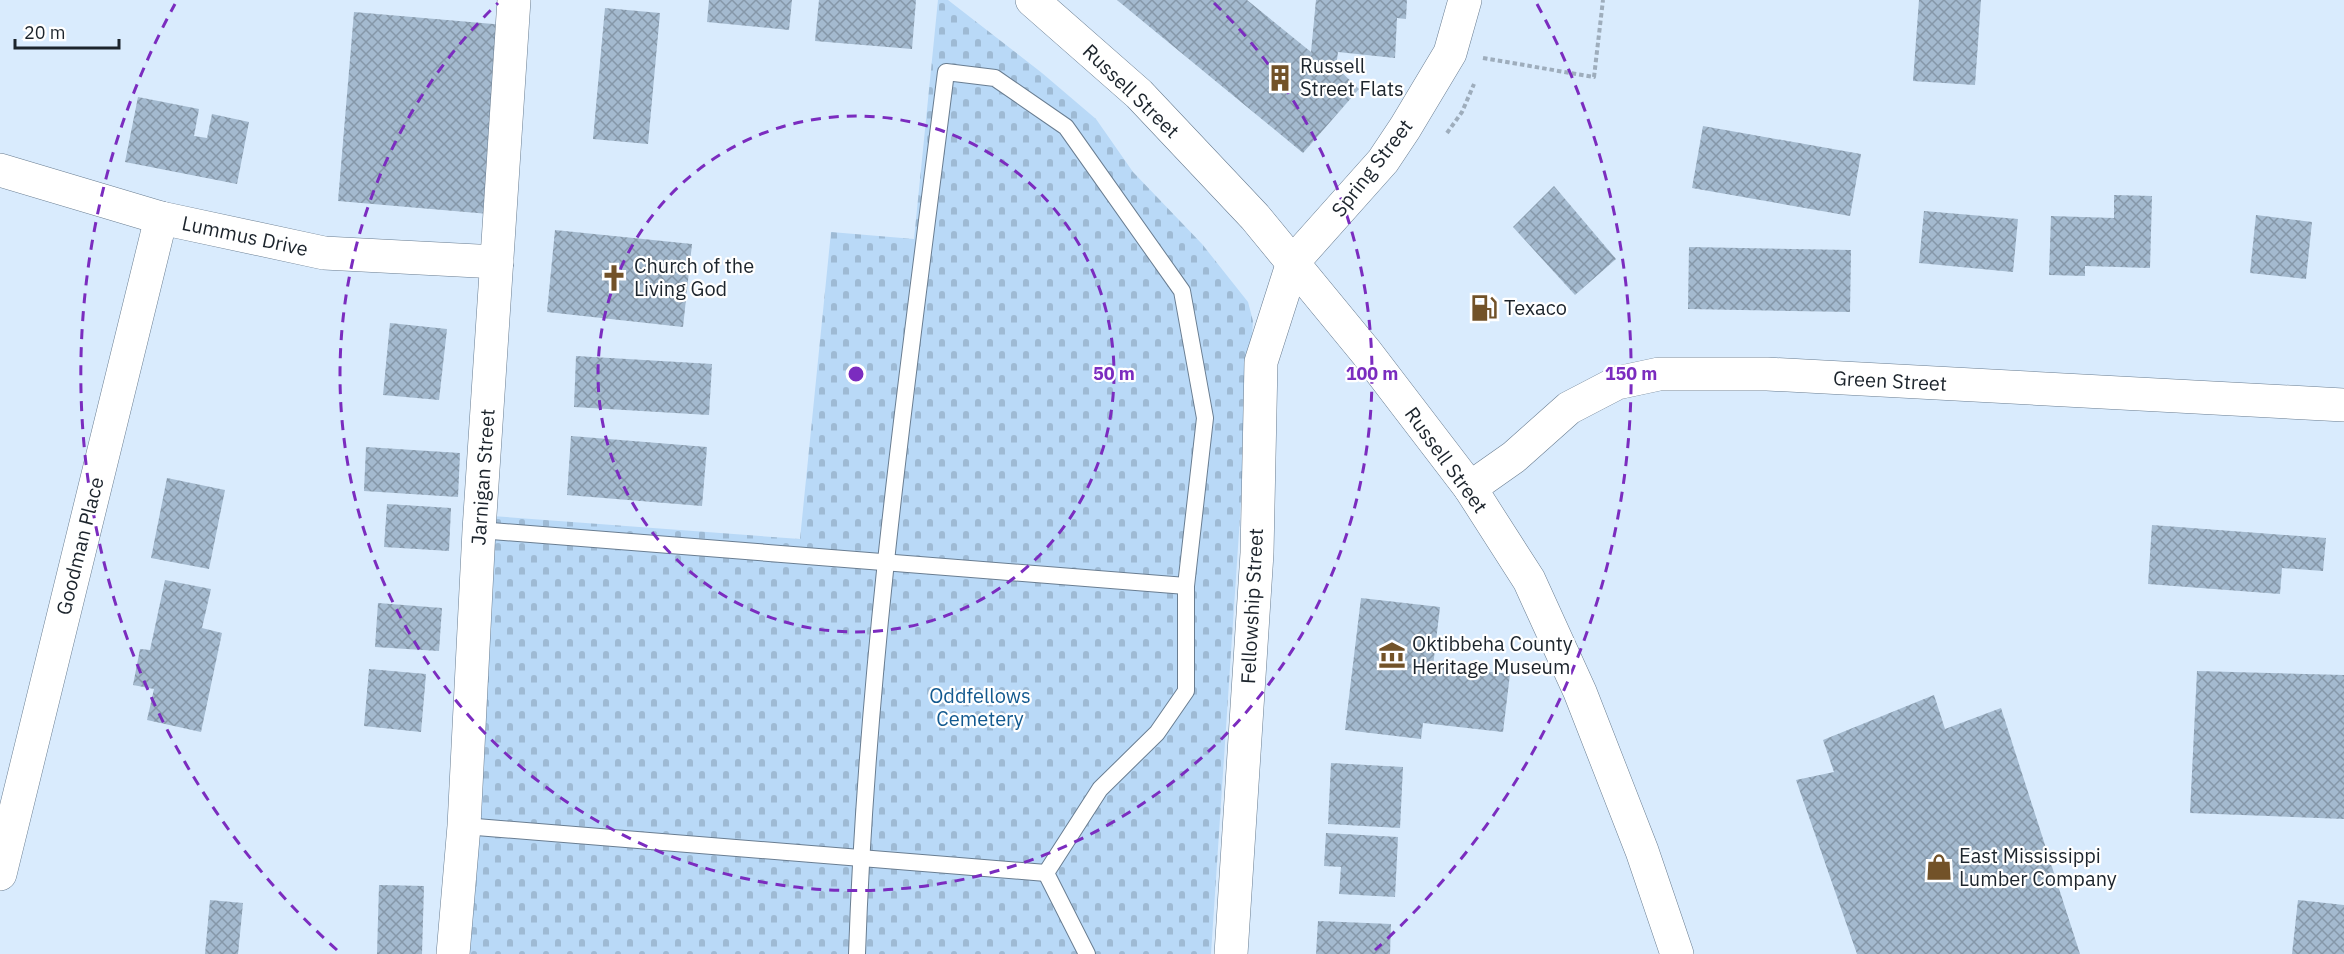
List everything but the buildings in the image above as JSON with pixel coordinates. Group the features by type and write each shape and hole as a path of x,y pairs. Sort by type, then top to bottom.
{"street":[{"name":"Jarnigan Street","path":"453,954 464,826 479,530 514,0"},
{"name":"Russell Street","path":"1032,0 1139,94 1255,217 1366,352 1470,488 1528,580 1580,692 1642,851 1677,954"},
{"name":"Spring Street","path":"1293,262 1383,161 1405,128 1450,53 1465,0"},
{"name":"Lummus Drive","path":"0,170 161,218 324,253 497,262"},
{"name":"Goodman Place","path":"0,874 161,218"},
{"name":"Fellowship Street","path":"1231,954 1257,553 1261,362 1293,262"},
{"name":"Green Street","path":"1470,488 1514,457 1569,408 1617,383 1659,374 1778,375 2344,405"}],"lane":[{"path":"857,954 860,858 885,563 946,72 995,78 1066,127 1182,291 1205,418 1186,586 1186,691 1157,734 1100,789 1046,873"},
{"path":"479,530 1186,586"},
{"path":"464,826 1046,873"},
{"path":"1046,873 1087,954"}],"path":[{"path":"1478,57 1594,77 1603,0"},
{"path":"1447,133 1462,112 1474,84 1475,75"}],"green space":[{"name":"Oddfellows Cemetery","path":"938,0 948,0 1042,73 1096,119 1133,172 1202,244 1248,302 1253,321 1211,954 463,954 492,516 800,539 831,232 914,239"}],"place":[{"name":"Russell Street Flats","path":"1280,78"},
{"name":"Church of the Living God","path":"614,278"},
{"name":"Texaco","path":"1484,308"},
{"name":"Oktibbeha County Heritage Museum","path":"1392,655"},
{"name":"East Mississippi Lumber Company","path":"1939,867"}]}
